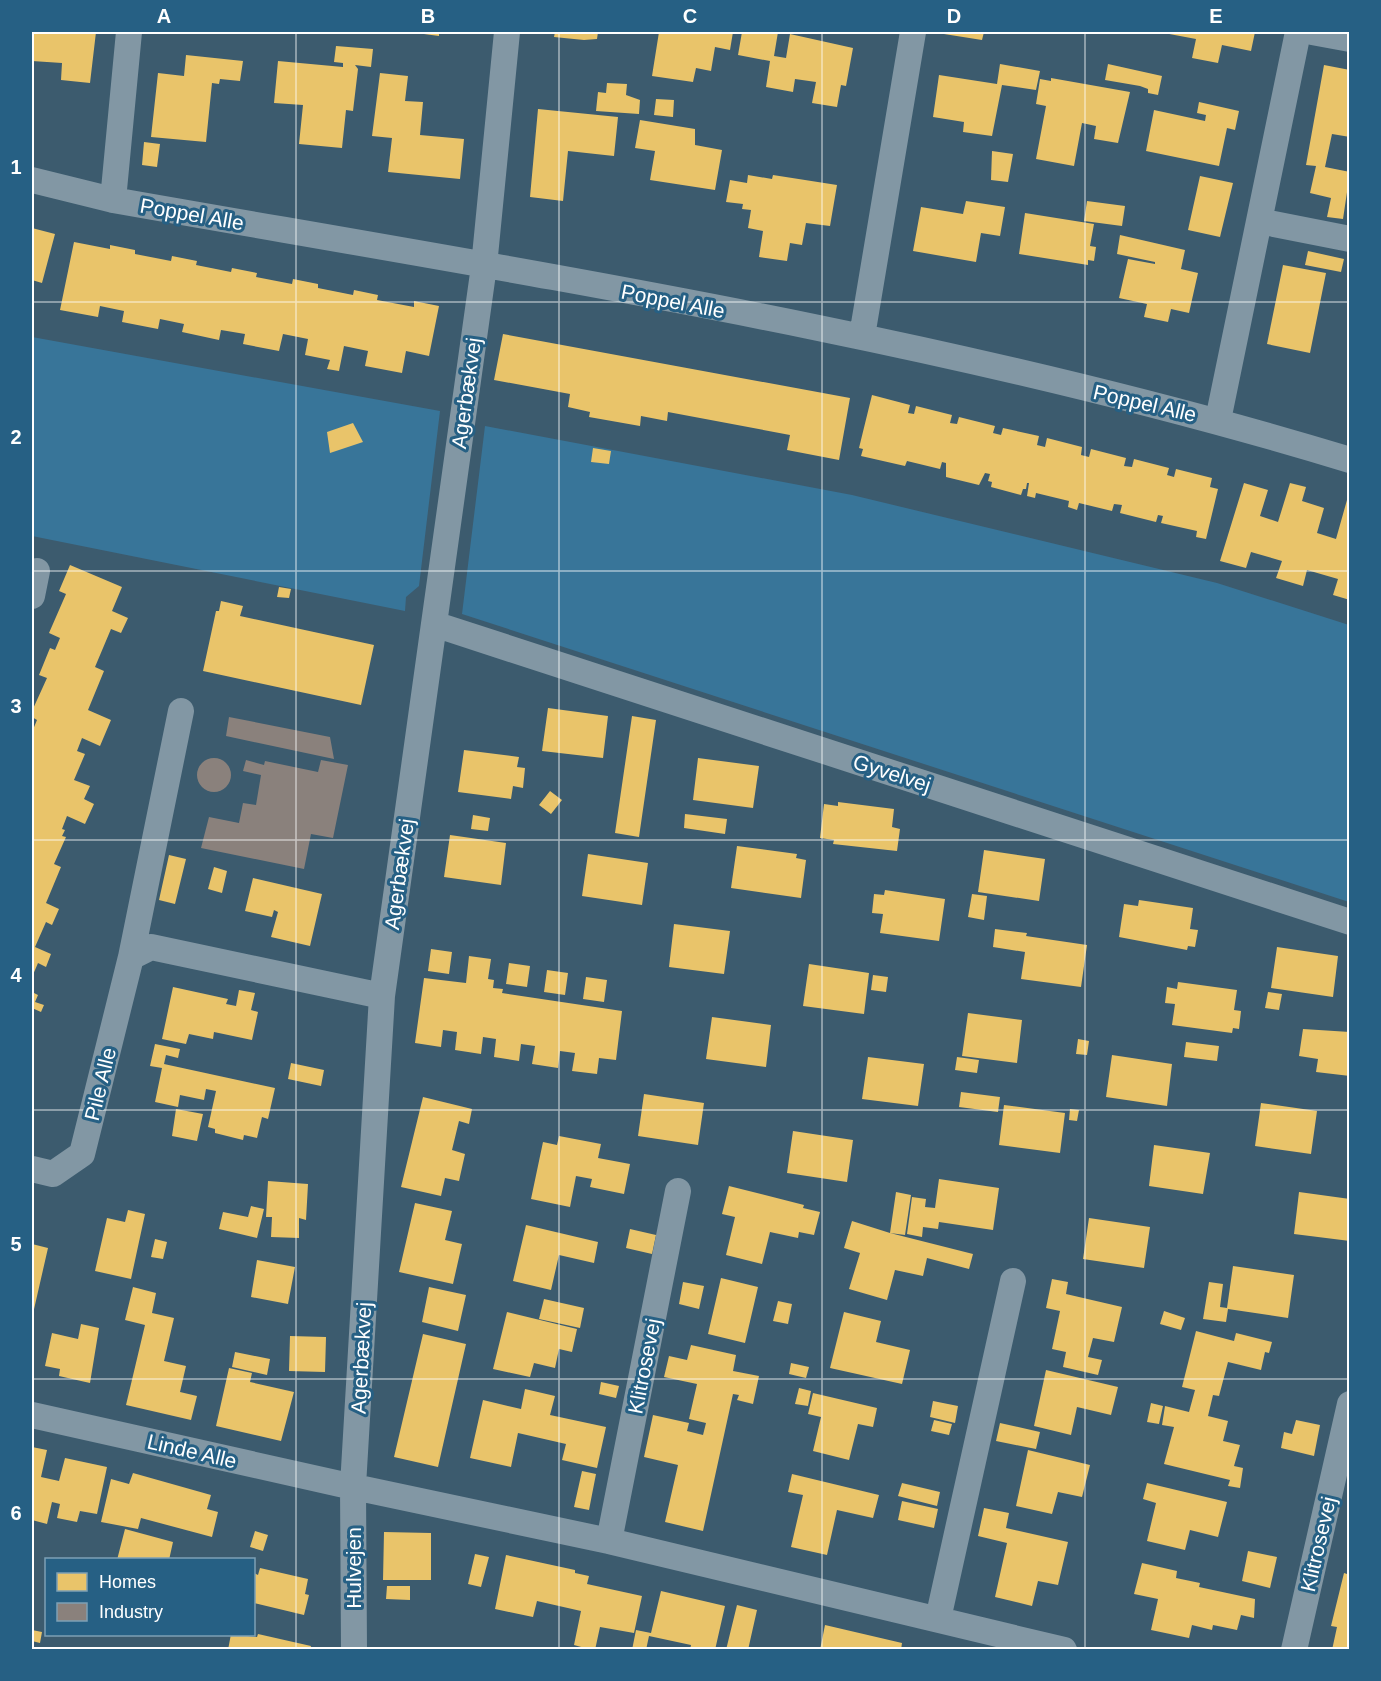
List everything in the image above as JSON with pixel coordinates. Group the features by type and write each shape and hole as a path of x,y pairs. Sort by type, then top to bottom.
{"street":[{"name":"Poppel Alle","path":"113,200 129,32"},
{"path":"484,266 507,32"},
{"path":"862,336 913,32"},
{"name":"Poppel Alle","path":"1218,420 1298,32"},
{"path":"1312,32 1350,39"},
{"name":"Poppel Alle","path":"32,180 113,200 862,336 1218,420 1350,460"},
{"path":"1259,220 1350,239"},
{"name":"Agerbækvej","path":"353,1486 382,996 484,266"},
{"path":"32,596 37,571"},
{"name":"Gyvelvej","path":"434,624 1350,922"},
{"name":"Pile Alle","path":"32,1169 53,1174 82,1154 131,957 181,711"},
{"path":"131,957 151,947 382,996"},
{"name":"Klitrosevej","path":"609,1540 678,1191"},
{"path":"938,1619 1013,1281"},
{"name":"Klitrosevej","path":"1294,1650 1350,1404"},
{"name":"Linde Alle","path":"32,1415 353,1486"},
{"path":"353,1486 609,1540 1064,1650"},
{"name":"Hulvejen","path":"353,1486 354,1650"}],"shaded area":[{"path":"32,337 440,411 419,586 406,597 405,611 32,536"},
{"path":"485,426 852,495 1217,583 1349,625 1349,902 462,614"}],"building: Homes":[{"path":"32,32 96,32 90,83 61,80 62,63 32,61"},
{"path":"409,32 439,32 439,36"},
{"path":"555,32 598,32 597,39 584,40 554,37"},
{"path":"659,32 733,32 730,50 715,47 711,71 696,68 693,82 652,76"},
{"path":"742,32 778,32 774,56 786,58 790,34 853,48 846,86 841,85 837,107 812,103 816,82 795,79 793,92 766,87 770,61 738,55"},
{"path":"945,32 984,32 982,40 944,34"},
{"path":"1255,32 1251,51 1222,45 1218,63 1192,58 1196,39 1164,33"},
{"path":"336,46 373,49 371,67 355,65 358,69 353,111 346,110 342,148 299,144 303,105 274,103 278,61 343,67 343,63 334,62"},
{"path":"186,55 243,61 240,81 220,79 219,84 212,83 206,142 151,137 158,73 184,76"},
{"path":"1000,64 1040,71 1036,90 1002,85 992,136 963,132 964,122 933,117 939,75 997,84"},
{"path":"1108,64 1162,76 1158,95 1148,93 1148,89 1140,86 1105,80"},
{"path":"1324,65 1350,70 1350,137 1332,134 1325,167 1350,172 1343,219 1327,217 1331,198 1310,193 1316,166 1306,165"},
{"path":"380,73 408,76 405,101 423,102 420,135 464,139 460,179 388,172 392,138 372,136"},
{"path":"1051,78 1130,92 1118,143 1094,139 1096,126 1082,123 1074,166 1036,159 1046,106 1036,104 1040,79 1051,81"},
{"path":"607,83 627,84 626,95 640,100 639,114 596,111 598,92 606,93"},
{"path":"656,99 674,100 673,117 654,115"},
{"path":"1199,102 1239,111 1235,130 1227,128 1219,166 1146,151 1154,110 1205,121 1206,115 1197,113"},
{"path":"538,109 618,117 614,156 568,151 563,201 530,197"},
{"path":"640,120 695,129 695,145 722,150 715,190 650,180 655,151 635,148"},
{"path":"144,142 160,144 157,167 142,165"},
{"path":"992,151 1013,154 1008,182 991,180"},
{"path":"748,175 772,179 773,175 837,185 830,226 806,223 802,245 790,243 787,261 759,257 763,231 748,228 751,210 742,209 743,204 726,202 730,180 747,183"},
{"path":"1200,176 1233,183 1220,237 1188,230"},
{"path":"966,201 1005,207 1000,236 981,233 976,262 913,251 921,207 963,214"},
{"path":"1087,201 1125,206 1122,226 1084,221"},
{"path":"1025,213 1094,224 1090,246 1096,247 1094,261 1088,260 1088,265 1019,254"},
{"path":"32,228 55,234 42,283 32,280"},
{"path":"1120,235 1185,250 1181,269 1198,273 1189,313 1171,309 1168,322 1144,317 1147,304 1119,298 1128,259 1155,264 1155,262 1117,254"},
{"path":"74,242 110,249 110,245 135,250 135,254 171,261 172,256 197,261 196,265 231,272 232,268 257,273 256,277 292,284 293,279 318,284 318,288 353,295 354,290 378,295 377,300 414,307 414,301 439,306 429,356 406,351 402,373 365,366 368,351 344,346 339,371 327,369 330,360 305,355 308,339 283,334 279,351 243,344 245,334 221,330 219,340 182,332 184,324 160,319 158,329 122,322 124,311 100,306 98,317 60,310"},
{"path":"1308,251 1344,259 1341,272 1305,265"},
{"path":"1283,265 1326,273 1310,353 1267,344"},
{"path":"503,334 850,398 839,460 787,450 790,435 668,412 667,421 641,416 640,426 589,417 590,412 568,407 570,394 494,380"},
{"path":"872,395 910,405 908,413 914,414 916,406 952,415 950,423 957,424 959,417 995,426 993,433 1001,435 1003,428 1039,436 1037,445 1045,447 1047,438 1082,447 1081,455 1089,457 1091,449 1126,458 1124,466 1132,467 1134,459 1169,468 1167,475 1174,477 1176,469 1212,478 1210,487 1218,489 1206,539 1196,537 1197,531 1161,523 1163,516 1158,515 1156,522 1120,513 1122,505 1114,504 1112,511 1079,503 1077,510 1068,507 1069,501 1036,493 1035,498 1027,496 1029,483 1021,495 991,487 992,482 988,481 990,474 985,473 979,485 946,477 946,463 942,462 940,469 907,461 905,466 861,456 863,449 859,448"},
{"path":"353,423 363,442 330,453 327,432"},
{"path":"593,448 611,451 609,464 591,462"},
{"path":"1244,483 1268,490 1260,516 1278,522 1290,483 1306,487 1302,501 1324,508 1317,533 1336,539 1347,500 1350,501 1350,600 1333,595 1338,579 1307,570 1303,586 1276,578 1282,561 1251,552 1246,568 1220,561"},
{"path":"70,565 122,587 112,611 128,618 121,633 111,629 95,667 104,671 88,710 111,720 100,746 82,738 77,751 85,754 74,780 90,786 84,799 94,804 85,824 67,816 62,829 65,830 62,836 66,837 54,864 61,867 46,903 59,909 52,925 46,922 35,947 51,954 46,967 38,963 32,977 32,732 37,720 32,717 32,711 47,678 39,675 50,648 55,650 60,638 49,633 66,594 59,591"},
{"path":"279,587 291,589 289,598 277,597"},
{"path":"221,601 243,606 240,616 374,645 361,705 203,671 216,611 219,611"},
{"path":"548,708 608,716 603,758 542,751"},
{"path":"632,716 656,720 639,837 615,833"},
{"path":"464,750 519,757 517,767 525,768 523,788 513,786 511,799 458,792"},
{"path":"698,758 759,766 753,808 693,800"},
{"path":"550,791 562,800 551,814 539,805"},
{"path":"838,802 894,809 892,827 900,829 897,851 833,844 834,840 820,838 824,804 838,806"},
{"path":"685,814 727,819 725,834 684,828"},
{"path":"473,815 490,818 488,831 471,829"},
{"path":"450,835 506,843 501,885 444,877"},
{"path":"737,846 797,854 796,858 806,860 801,898 731,888"},
{"path":"984,850 1045,859 1039,901 978,892"},
{"path":"588,854 648,863 642,905 582,896"},
{"path":"169,855 186,859 175,904 159,900"},
{"path":"214,867 227,871 222,893 208,889"},
{"path":"253,878 322,894 310,946 271,937 278,912 274,910 272,917 245,911"},
{"path":"885,890 945,899 939,941 880,933 883,914 872,913 874,894 884,895"},
{"path":"972,894 987,896 984,920 968,917"},
{"path":"1139,900 1193,908 1190,929 1198,930 1195,947 1188,946 1187,950 1119,937 1124,904 1138,906"},
{"path":"674,924 730,931 724,974 669,967"},
{"path":"995,929 1087,945 1081,987 1021,979 1025,952 993,947"},
{"path":"1277,947 1338,956 1333,997 1271,988"},
{"path":"431,949 452,952 449,974 428,971"},
{"path":"469,956 491,959 488,979 494,980 493,988 503,989 502,993 622,1011 616,1060 599,1058 597,1074 572,1071 575,1053 560,1051 558,1068 532,1064 535,1046 521,1044 519,1061 494,1057 496,1039 483,1037 481,1054 455,1050 457,1032 443,1030 441,1047 415,1043 424,978 466,983"},
{"path":"509,963 530,966 527,987 506,984"},
{"path":"809,964 869,973 864,1014 803,1006"},
{"path":"547,970 568,973 565,995 544,992"},
{"path":"873,975 888,977 886,992 871,990"},
{"path":"586,977 607,980 604,1002 583,999"},
{"path":"1178,982 1237,990 1234,1010 1241,1011 1239,1029 1233,1028 1232,1033 1172,1025 1175,1004 1165,1003 1167,987 1177,989"},
{"path":"173,987 228,999 226,1004 236,1006 239,990 255,993 251,1010 258,1012 252,1040 214,1032 213,1039 189,1034 186,1044 162,1039"},
{"path":"32,992 38,995 35,1002 44,1005 41,1012 32,1008"},
{"path":"1268,992 1282,994 1279,1010 1265,1008"},
{"path":"968,1013 1022,1020 1017,1063 962,1056"},
{"path":"712,1017 771,1025 766,1067 706,1059"},
{"path":"1303,1029 1350,1032 1350,1076 1316,1072 1318,1059 1299,1056"},
{"path":"1078,1039 1089,1041 1087,1055 1076,1054"},
{"path":"1186,1042 1219,1046 1217,1061 1184,1057"},
{"path":"155,1044 180,1049 178,1058 166,1055 164,1064 275,1088 268,1119 262,1117 257,1138 244,1135 243,1140 215,1133 215,1129 208,1127 216,1091 206,1089 204,1100 180,1095 178,1107 155,1102 162,1068 150,1066"},
{"path":"1112,1055 1172,1064 1167,1106 1106,1097"},
{"path":"868,1057 924,1064 918,1106 862,1099"},
{"path":"957,1057 979,1060 977,1073 955,1070"},
{"path":"291,1063 324,1070 321,1086 288,1079"},
{"path":"961,1092 1000,1097 998,1112 959,1107"},
{"path":"644,1094 704,1103 698,1145 638,1136"},
{"path":"423,1097 472,1109 469,1124 459,1121 452,1150 465,1154 459,1181 445,1178 441,1196 401,1187"},
{"path":"1261,1103 1317,1111 1311,1154 1255,1146"},
{"path":"1004,1105 1065,1113 1060,1153 999,1145"},
{"path":"176,1109 203,1114 197,1141 172,1136"},
{"path":"1070,1109 1079,1110 1077,1121 1069,1120"},
{"path":"793,1131 853,1140 847,1182 787,1173"},
{"path":"559,1136 601,1144 598,1158 630,1164 624,1194 590,1187 592,1179 576,1176 570,1207 531,1199 543,1142 557,1145"},
{"path":"1154,1145 1210,1153 1203,1194 1149,1186"},
{"path":"939,1179 999,1188 993,1230 939,1222 938,1229 923,1227 922,1237 907,1234 912,1197 926,1199 925,1207 935,1208"},
{"path":"268,1181 308,1184 306,1220 299,1218 299,1238 271,1237 272,1217 266,1217"},
{"path":"729,1186 804,1205 803,1208 820,1212 814,1235 799,1232 798,1238 770,1232 762,1264 726,1255 735,1217 722,1214"},
{"path":"896,1192 911,1195 905,1235 890,1233"},
{"path":"1299,1192 1350,1199 1350,1241 1294,1234"},
{"path":"415,1203 452,1211 445,1240 462,1244 453,1284 399,1272"},
{"path":"251,1206 264,1209 257,1238 219,1229 223,1212 248,1217"},
{"path":"128,1210 145,1214 131,1279 95,1271 107,1218 125,1222"},
{"path":"1089,1218 1150,1227 1144,1268 1083,1259"},
{"path":"852,1221 973,1254 969,1269 927,1258 923,1276 895,1270 887,1300 849,1289 860,1253 844,1248"},
{"path":"526,1225 598,1242 594,1263 559,1255 551,1290 513,1281"},
{"path":"630,1229 656,1235 652,1254 626,1248"},
{"path":"155,1239 167,1242 163,1259 151,1257"},
{"path":"32,1244 48,1248 32,1318"},
{"path":"257,1260 295,1267 288,1304 251,1297"},
{"path":"1233,1266 1294,1275 1288,1318 1228,1309 1226,1322 1203,1319 1209,1282 1223,1284 1220,1307 1227,1308"},
{"path":"721,1278 758,1287 745,1343 708,1334"},
{"path":"1052,1279 1068,1282 1066,1294 1122,1307 1114,1342 1093,1338 1088,1357 1102,1360 1098,1375 1063,1367 1066,1352 1052,1349 1060,1311 1046,1308"},
{"path":"683,1282 704,1286 699,1309 679,1304"},
{"path":"133,1287 156,1293 152,1313 174,1318 164,1361 186,1366 180,1392 197,1396 191,1420 126,1405 145,1325 125,1320"},
{"path":"429,1287 466,1295 458,1331 422,1322"},
{"path":"544,1299 584,1308 580,1328 539,1319"},
{"path":"778,1301 792,1304 788,1324 773,1321"},
{"path":"1164,1311 1185,1318 1181,1330 1160,1324"},
{"path":"507,1312 577,1329 572,1352 559,1349 555,1368 534,1363 530,1377 493,1369"},
{"path":"844,1312 881,1321 876,1342 910,1350 902,1384 830,1368"},
{"path":"81,1324 99,1328 90,1383 59,1376 60,1369 45,1366 52,1333 78,1339"},
{"path":"1196,1331 1234,1341 1236,1333 1272,1342 1269,1353 1265,1352 1261,1370 1228,1362 1219,1396 1213,1395 1208,1416 1228,1421 1223,1441 1240,1445 1234,1466 1243,1468 1240,1488 1228,1486 1230,1480 1164,1464 1174,1427 1162,1425 1165,1406 1189,1412 1195,1390 1182,1387"},
{"path":"423,1334 466,1344 438,1467 394,1457"},
{"path":"290,1336 326,1337 325,1372 289,1371"},
{"path":"691,1345 736,1355 733,1371 759,1376 753,1404 737,1400 739,1395 733,1394 703,1531 665,1522 678,1465 644,1457 653,1415 689,1423 687,1431 703,1435 706,1423 689,1419 697,1384 664,1377 669,1356 687,1360"},
{"path":"235,1352 270,1359 267,1375 232,1367"},
{"path":"791,1363 809,1367 806,1378 789,1374"},
{"path":"229,1368 252,1373 250,1382 294,1392 281,1441 216,1426"},
{"path":"1046,1370 1118,1387 1111,1415 1077,1407 1071,1435 1034,1426"},
{"path":"601,1382 619,1386 616,1398 599,1394"},
{"path":"799,1388 811,1391 808,1406 795,1404"},
{"path":"525,1389 555,1396 550,1415 606,1427 597,1468 562,1460 566,1444 518,1433 511,1467 470,1458 483,1400 521,1409"},
{"path":"813,1393 877,1408 873,1427 858,1424 849,1460 813,1451 821,1417 808,1414"},
{"path":"933,1401 958,1406 955,1423 930,1417"},
{"path":"1151,1403 1163,1406 1159,1424 1147,1422"},
{"path":"934,1420 952,1424 949,1435 931,1431"},
{"path":"1296,1420 1320,1425 1314,1456 1281,1448 1284,1432 1292,1434"},
{"path":"1000,1423 1040,1432 1036,1449 996,1441"},
{"path":"32,1447 47,1450 41,1477 59,1481 65,1458 107,1467 97,1514 80,1511 77,1522 57,1518 60,1504 52,1502 47,1524 32,1520"},
{"path":"1028,1450 1090,1465 1082,1497 1058,1492 1052,1514 1016,1506"},
{"path":"582,1471 596,1474 589,1510 574,1507"},
{"path":"133,1473 211,1495 207,1509 218,1512 212,1537 141,1518 138,1529 101,1522 111,1479 129,1484"},
{"path":"792,1474 879,1495 873,1518 837,1510 827,1555 791,1547 803,1495 788,1492"},
{"path":"902,1483 940,1492 937,1506 898,1496"},
{"path":"1147,1483 1227,1502 1218,1537 1190,1530 1185,1550 1147,1541 1156,1503 1143,1499"},
{"path":"902,1501 938,1509 934,1528 898,1520"},
{"path":"984,1508 1009,1513 1006,1528 1068,1542 1058,1585 1038,1581 1032,1606 995,1597 1007,1543 978,1536"},
{"path":"125,1529 173,1542 169,1558 118,1558"},
{"path":"255,1531 268,1535 263,1551 250,1547"},
{"path":"384,1532 431,1533 431,1580 383,1580"},
{"path":"1248,1551 1277,1557 1270,1588 1242,1581"},
{"path":"475,1554 489,1557 481,1587 468,1584"},
{"path":"506,1555 575,1570 575,1573 589,1576 587,1584 642,1596 634,1633 600,1627 595,1650 592,1650 574,1645 581,1611 537,1601 533,1617 495,1609"},
{"path":"1142,1563 1177,1571 1176,1578 1200,1583 1199,1587 1255,1599 1254,1618 1241,1615 1237,1630 1213,1625 1212,1630 1192,1625 1189,1638 1151,1630 1158,1599 1134,1594"},
{"path":"260,1568 308,1579 305,1594 309,1595 304,1615 255,1603 255,1574 258,1575"},
{"path":"1344,1573 1350,1575 1350,1650 1332,1650 1337,1627 1331,1626"},
{"path":"387,1586 410,1586 410,1600 386,1599"},
{"path":"661,1591 725,1606 715,1650 690,1650 691,1645 649,1636 646,1650 632,1650 636,1630 651,1633"},
{"path":"737,1605 757,1610 748,1650 726,1650"},
{"path":"825,1625 902,1643 901,1650 820,1650"},
{"path":"32,1630 42,1632 40,1643 32,1641"},
{"path":"258,1634 311,1646 310,1650 228,1650 231,1636 257,1637"}],"building: Industry":[{"path":"229,717 330,737 334,759 226,736"},
{"path":"214,758 226,763 231,775 226,787 214,792 202,787 197,775 202,763"},
{"path":"246,760 264,765 265,761 318,772 321,760 348,765 333,838 311,834 304,869 201,848 209,817 239,823 243,803 256,805 261,775 243,771"}]}
